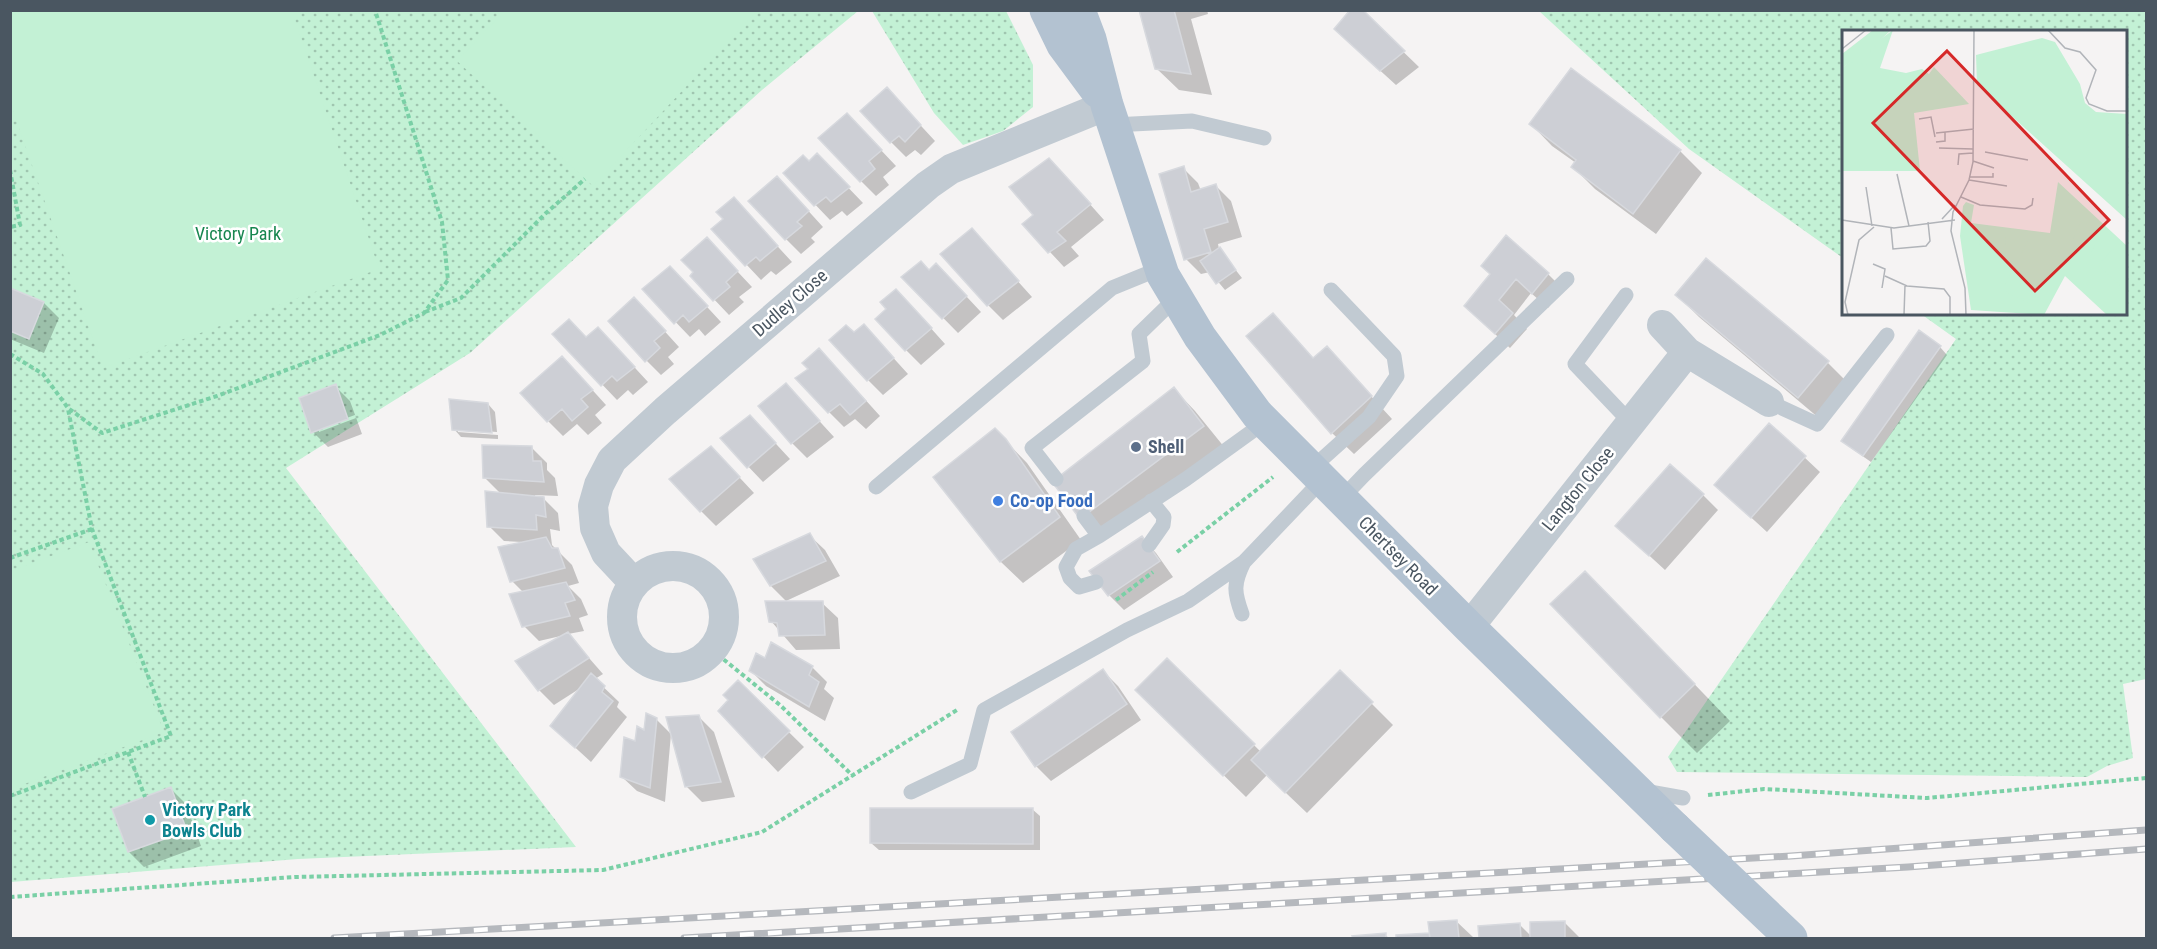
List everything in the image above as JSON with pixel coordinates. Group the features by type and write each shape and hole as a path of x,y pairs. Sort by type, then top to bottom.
{"main road":[{"name":"Chertsey Road","path":"1046,10 1063,45 1110,115"},
{"name":"Chertsey Road","path":"1083,14 1110,115 1161,268 1200,337 1265,422 1468,627 1638,790 1679,813 1791,939"}],"street":[{"name":"Dudley Close","path":"634,583 606,553 595,528 593,506 599,485 612,460 673,404 928,185 951,169 1110,115"},
{"path":"1662,325 1687,352 1769,402"},
{"name":"Langton Close","path":"1468,627 1687,352"},
{"path":"677,566 693,569 706,578 717,590 723,605 724,621 720,636 712,650 701,660 688,666 673,668 659,666 645,660 635,651 622,624 622,610 626,596 634,583 646,573 661,567 677,566"}],"lane":[{"path":"1110,115 1192,121 1264,138"},
{"path":"876,487 1112,288 1161,268"},
{"path":"1318,476 1364,475 1567,279"},
{"path":"1242,614 1235,595 1236,578 1244,562 1369,417 1397,376 1394,356 1331,290"},
{"path":"1626,295 1575,364 1631,423"},
{"path":"1056,479 1032,448 1143,361 1139,334 1176,298"},
{"path":"1769,402 1817,424 1887,334"},
{"path":"1096,582 1079,587 1070,578 1066,567 1076,549 1186,479 1265,422"},
{"path":"1149,545 1163,525 1164,517 1151,501"},
{"path":"1084,516 1099,536"},
{"path":"911,792 970,764 984,711 1127,630 1188,600 1244,562"}],"path":[{"path":"375,10 442,222 448,280 424,313"},
{"path":"10,170 20,225 10,227"},
{"path":"10,354 43,374 68,408 102,433 217,396 380,335 460,298 546,213 585,179"},
{"path":"10,796 171,736 92,529 68,408"},
{"path":"1169,559 1318,476"},
{"path":"10,558 92,529"},
{"path":"1113,603 1160,566"},
{"path":"712,650 780,705 853,776"},
{"path":"10,897 295,877 603,870 762,832 960,708"},
{"path":"128,752 145,797"},
{"path":"1679,813 1764,789 1927,798 2146,777"}],"green space":[{"path":"752,10 755,13 593,186 457,61 505,11"},
{"path":"10,11 292,11 379,269 103,368 11,105"},
{"name":"Victory Park","path":"11,11 858,11 762,90 470,353 286,468 576,847 298,859 11,882"},
{"path":"872,11 1006,11 1033,65 1033,107 1003,131 963,145 934,113"},
{"path":"1539,11 2146,11 2146,679 2123,684 2133,758 2107,766 2087,777 1677,772 1668,757 1956,339 1922,315 2127,315 2127,30 1842,30 1842,257 1689,149"},
{"path":"89,542 164,732 11,789 11,571"}],"building":[{"path":"1139,10 1174,10 1191,74 1155,69"},
{"path":"1350,10 1363,10 1405,51 1380,71 1334,29"},
{"path":"1571,68 1681,150 1633,214 1571,167 1576,160 1529,124"},
{"path":"887,87 921,125 905,142 899,136 890,143 860,111"},
{"path":"847,113 882,150 869,161 875,169 860,182 818,138"},
{"path":"817,153 850,187 831,202 826,197 814,206 783,173 803,155 809,161"},
{"path":"1049,158 1091,204 1057,232 1066,241 1048,253 1022,224 1033,215 1009,187"},
{"path":"1184,166 1191,192 1216,184 1228,222 1204,229 1211,252 1184,260 1159,174"},
{"path":"777,176 809,211 797,222 802,226 785,240 748,201"},
{"path":"734,197 778,246 760,261 756,257 745,266 711,229 723,219 716,212"},
{"path":"972,228 1019,281 987,306 940,254"},
{"path":"1506,235 1549,273 1532,294 1516,279 1499,300 1513,313 1495,334 1464,306 1490,274 1481,266"},
{"path":"707,237 738,271 726,282 730,287 713,301 690,276 693,272 681,260"},
{"path":"1220,247 1236,270 1216,284 1200,261"},
{"path":"1706,258 1829,361 1798,398 1675,295"},
{"path":"921,261 929,270 936,263 967,296 942,319 901,277"},
{"path":"670,266 708,306 689,322 683,315 674,324 642,289"},
{"path":"10,288 44,302 29,339 10,331"},
{"path":"896,289 932,328 905,351 875,319 886,309 880,302"},
{"path":"634,297 666,331 654,341 660,348 645,362 608,321"},
{"path":"1273,313 1313,358 1327,346 1372,396 1331,434 1246,336"},
{"path":"569,319 586,337 598,327 635,367 617,381 612,376 601,386 552,334"},
{"path":"864,324 894,358 867,381 829,340 846,325 854,332"},
{"path":"1919,330 1941,346 1863,456 1841,441"},
{"path":"819,348 866,401 850,415 840,404 828,413 795,378 808,369 802,363"},
{"path":"562,356 593,390 581,399 588,407 572,421 562,409 547,422 520,393"},
{"path":"786,383 820,421 791,444 758,406"},
{"path":"336,384 348,419 311,433 299,398"},
{"name":"Shell","path":"1174,387 1204,426 1080,519 1052,482"},
{"path":"449,399 488,403 492,433 452,430"},
{"path":"750,415 776,443 747,468 720,438"},
{"path":"1769,423 1806,456 1751,518 1714,485"},
{"path":"995,428 1006,439 1060,517 1000,562 933,477"},
{"path":"482,445 532,446 533,461 541,461 544,482 483,478"},
{"path":"711,446 740,477 700,512 669,479"},
{"path":"1670,464 1704,494 1649,556 1615,526"},
{"path":"485,491 544,497 546,517 536,515 537,530 487,527"},
{"path":"810,533 826,561 770,586 753,559"},
{"path":"1142,536 1160,561 1108,596 1089,571"},
{"path":"546,537 552,548 558,548 565,568 510,582 498,547"},
{"path":"1585,571 1695,684 1660,718 1550,604"},
{"path":"566,582 575,600 565,603 570,616 522,627 509,594"},
{"path":"765,601 823,601 825,635 779,636 777,623 769,622"},
{"path":"568,632 589,658 538,691 515,661"},
{"path":"771,642 813,666 809,675 819,682 809,707 749,671 756,653 765,658"},
{"path":"1167,658 1255,744 1223,776 1135,690"},
{"path":"1103,669 1127,704 1035,767 1011,732"},
{"path":"1340,670 1373,702 1285,793 1251,760"},
{"path":"591,673 605,686 602,692 613,701 575,748 550,726"},
{"path":"738,680 790,731 762,758 718,711 728,700 723,695"},
{"path":"646,713 657,718 650,788 620,777 624,737 635,741 637,726 644,730"},
{"path":"699,715 721,782 685,787 666,717"},
{"name":"Victory Park Bowls Club","path":"171,787 187,831 128,852 112,809"},
{"path":"870,808 1033,808 1033,844 870,843"},
{"path":"1457,920 1459,938 1430,938 1428,922"},
{"path":"1565,921 1565,938 1530,938 1530,922"},
{"path":"1520,923 1521,938 1479,938 1478,926"},
{"path":"1386,933 1386,938 1353,938 1352,936"},
{"path":"1429,933 1430,938 1396,938 1396,935"}],"railway":[{"path":"334,938 1791,856 2146,830"},
{"path":"684,938 1908,867 2146,849"}],"place":[{"name":"Shell","path":"1136,447"},
{"name":"Co-op Food","path":"998,501"},
{"name":"Victory Park Bowls Club","path":"150,820"}]}
